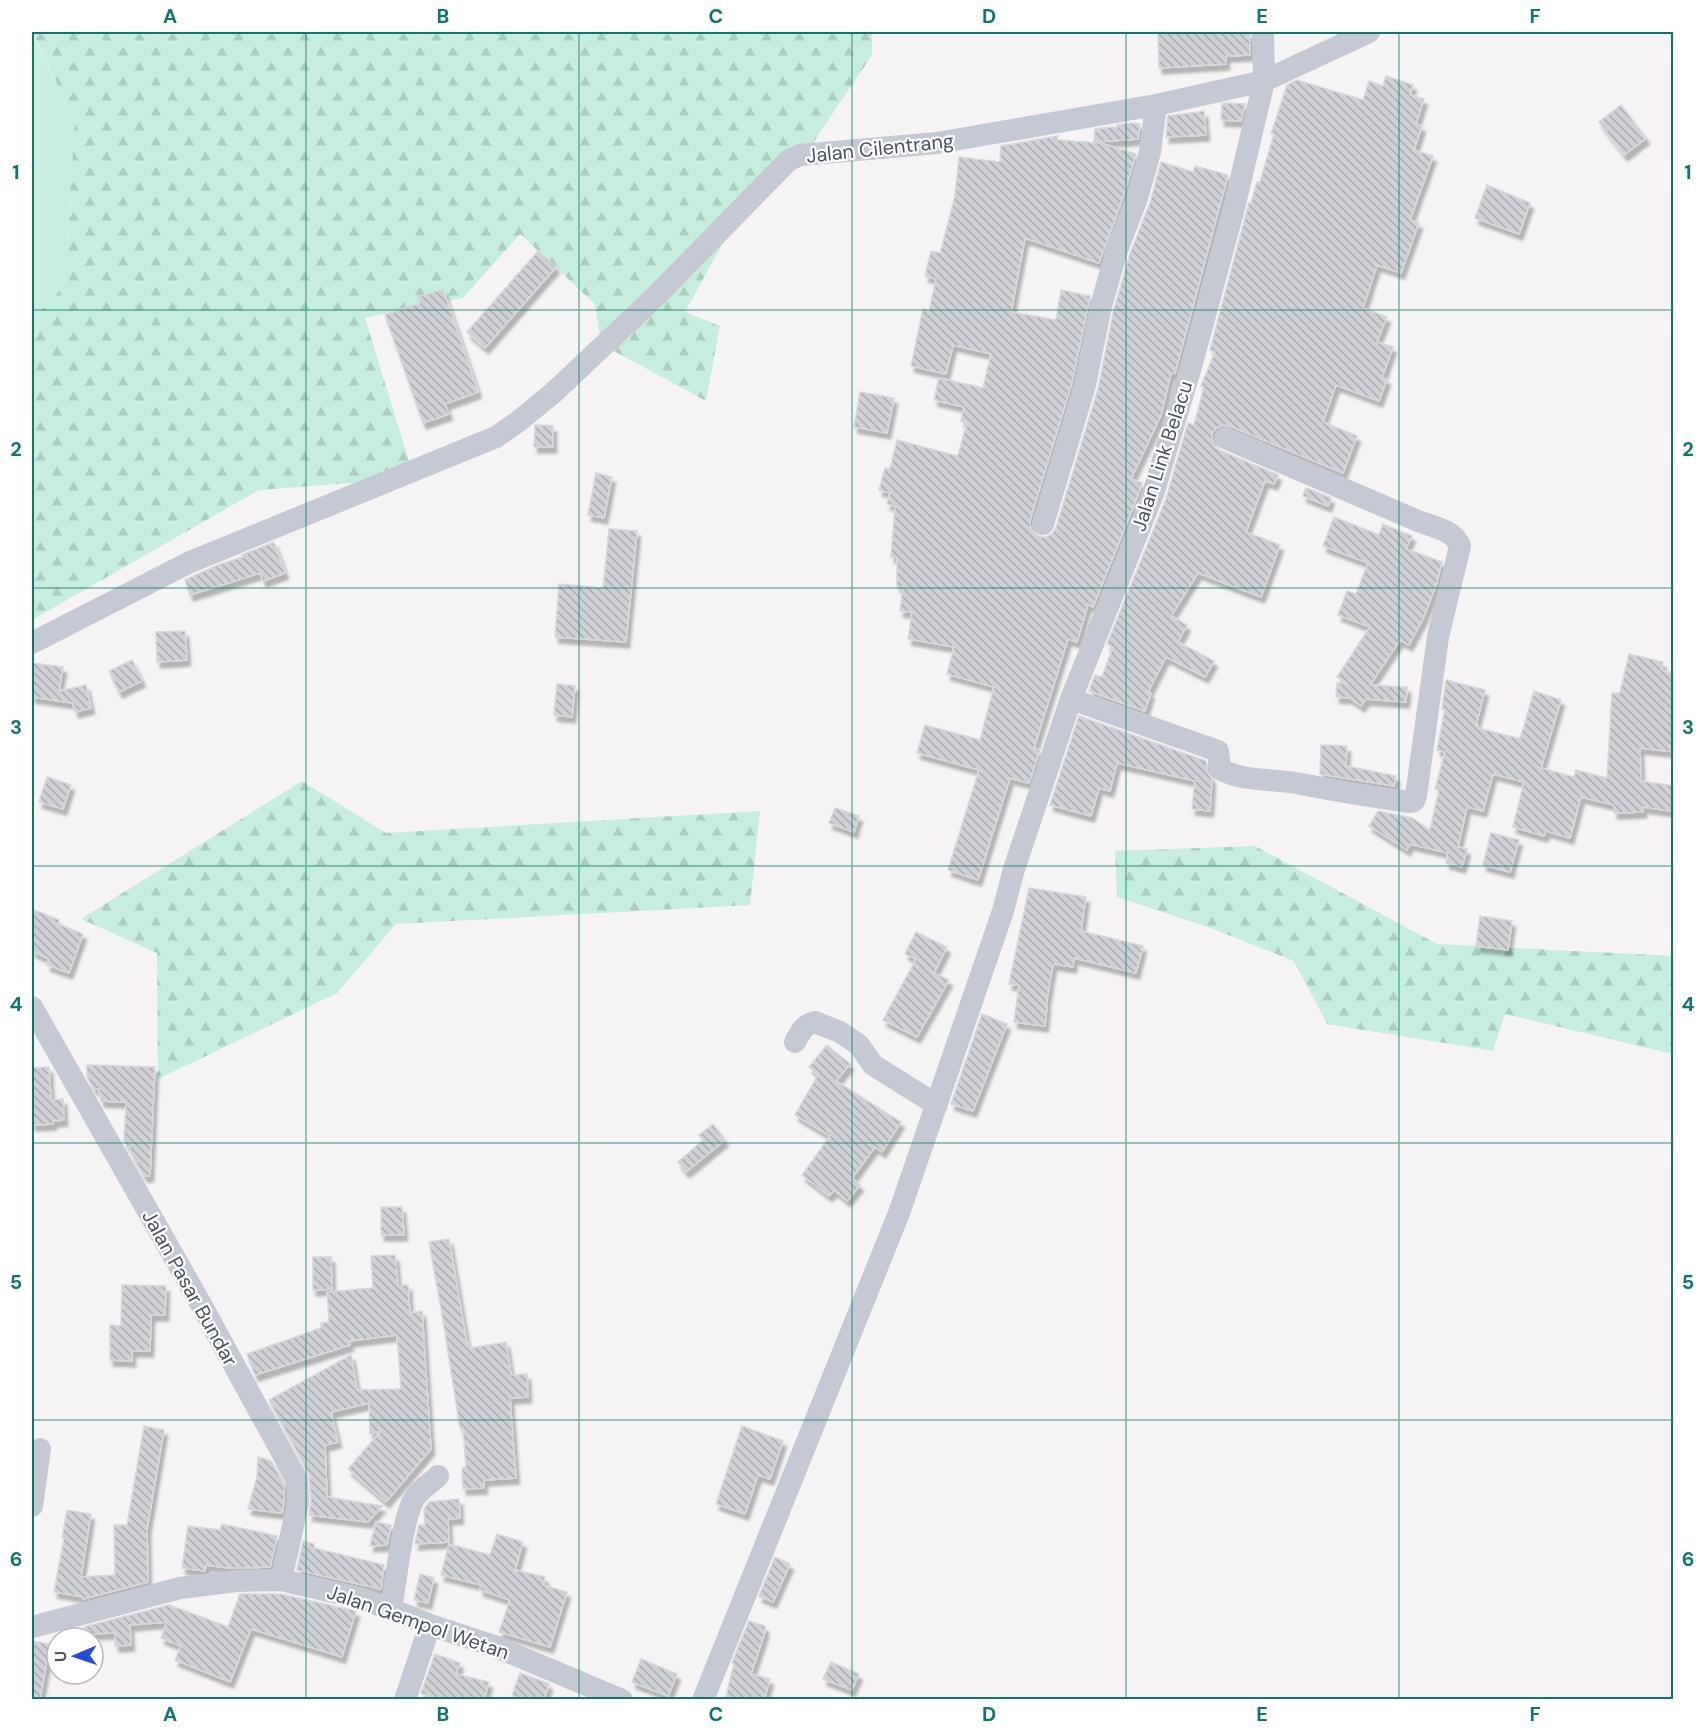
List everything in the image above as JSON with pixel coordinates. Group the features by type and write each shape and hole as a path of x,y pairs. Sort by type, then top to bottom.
{"street":[{"name":"Jalan Link Belacu","path":"703,1700 899,1214 1003,911 1014,868 1071,699 1153,494 1192,363 1234,208 1263,81 1263,32"},
{"name":"Jalan Cilentrang","path":"32,643 190,562 487,441 519,421 553,393 654,298 788,160 800,155 937,143 1156,105 1263,81 1369,32"},
{"path":"1043,524 1085,385 1101,306 1150,152 1156,105"},
{"path":"1071,699 1218,751 1220,769 1242,778 1299,783 1328,790 1414,801 1438,637 1460,546 1458,540 1449,532 1418,521 1225,438"},
{"name":"Jalan Pasar Bundar","path":"32,1007 192,1288 297,1480 298,1503 280,1580"},
{"path":"795,1042 803,1028 815,1022 840,1032 859,1045 873,1065 937,1105"},
{"path":"32,1506 40,1449"},
{"path":"391,1609 411,1505 415,1497 438,1476"},
{"name":"Jalan Gempol Wetan","path":"32,1627 180,1588 237,1581 280,1580 359,1598 391,1609 430,1625 494,1646 622,1700"},
{"path":"405,1700 430,1625"}],"green space":[{"path":"32,32 872,32 872,55 805,155 729,232 685,312 720,326 706,401 601,344 595,304 520,234 463,298 365,318 414,478 259,490 32,620 32,320 64,286 75,121"},
{"path":"32,34 75,121 64,286 32,320"},
{"path":"302,781 386,833 760,811 750,905 396,924 337,993 158,1079 157,953 81,919"},
{"path":"1255,846 1437,944 1673,956 1673,1054 1505,1014 1493,1051 1327,1024 1294,961 1208,927 1117,897 1115,851"}],"building":[{"path":"1158,32 1250,32 1250,55 1226,56 1226,64 1159,68"},
{"path":"1386,76 1413,85 1410,95 1424,99 1416,124 1422,126 1414,150 1433,156 1410,220 1419,223 1401,273 1377,265 1363,308 1387,317 1377,342 1393,347 1382,378 1387,379 1379,401 1336,385 1323,422 1357,436 1343,473 1230,426 1223,425 1216,428 1212,433 1212,440 1214,446 1219,450 1278,475 1274,484 1265,481 1246,532 1280,545 1261,597 1198,573 1171,616 1187,625 1178,642 1214,661 1205,677 1166,657 1148,692 1151,693 1145,711 1089,691 1095,675 1102,677 1113,647 1107,644 1166,499 1188,423 1194,425 1204,387 1201,386 1215,352 1210,350 1249,203 1251,203 1257,182 1260,182 1274,134 1271,134 1287,85 1297,80 1363,100 1369,81 1383,86"},
{"path":"1222,104 1245,104 1241,121 1221,120"},
{"path":"1621,105 1646,138 1624,155 1599,122"},
{"path":"1204,111 1206,135 1166,137 1168,116"},
{"path":"1140,124 1138,139 1094,142 1095,129 1117,128 1117,125"},
{"path":"1058,136 1057,140 1100,143 1136,154 1099,263 1025,238 1011,312 1056,320 1061,290 1090,296 1072,382 1030,520 1033,533 1040,537 1047,537 1056,528 1098,389 1114,309 1130,254 1150,203 1161,162 1193,172 1195,166 1228,175 1175,373 1171,373 1161,415 1131,479 1142,483 1140,490 1093,607 1088,604 1077,642 1068,639 1034,748 1040,750 1029,783 1010,778 978,880 948,870 979,770 917,753 925,725 980,740 994,687 947,674 954,647 908,639 912,612 900,611 903,587 897,587 897,557 891,557 895,506 887,504 890,493 879,490 885,468 890,469 897,440 958,455 967,423 961,421 964,407 934,400 939,378 983,388 991,354 953,345 946,374 911,366 923,309 929,311 936,279 925,276 931,251 940,253 955,196 959,157 1000,162 1001,146"},
{"path":"1487,185 1530,203 1519,234 1475,218"},
{"path":"538,251 556,267 485,348 467,332"},
{"path":"443,289 478,392 445,404 449,414 423,423 385,315 420,303 418,297"},
{"path":"860,392 894,398 887,433 854,427"},
{"path":"535,425 553,426 553,447 534,447"},
{"path":"596,473 612,477 604,518 588,515"},
{"path":"1306,488 1331,498 1328,506 1303,496"},
{"path":"1334,517 1379,535 1383,524 1412,536 1406,549 1442,562 1424,617 1409,645 1400,640 1370,685 1407,687 1406,702 1366,699 1361,706 1350,698 1336,697 1337,683 1347,683 1337,677 1370,627 1338,615 1347,591 1356,594 1368,563 1323,546"},
{"path":"609,529 637,531 626,642 555,637 559,584 603,588"},
{"path":"274,542 285,573 263,581 260,573 190,595 185,580"},
{"path":"185,631 187,660 157,662 156,632"},
{"path":"1629,654 1663,662 1661,670 1674,673 1674,752 1640,748 1641,781 1674,786 1671,811 1643,807 1643,812 1614,813 1614,805 1581,797 1570,838 1546,831 1544,836 1513,827 1524,782 1493,774 1483,811 1467,807 1458,847 1467,849 1462,867 1446,863 1448,853 1410,844 1407,850 1369,826 1378,811 1412,818 1430,830 1439,790 1435,789 1445,752 1437,750 1445,709 1442,709 1446,680 1485,690 1476,725 1478,728 1520,739 1534,691 1561,700 1541,768 1574,777 1576,770 1607,778 1612,693 1620,693"},
{"path":"132,660 142,681 119,692 109,671"},
{"path":"32,663 63,667 59,691 86,685 91,708 75,712 73,703 32,697"},
{"path":"557,684 575,686 572,717 554,715"},
{"path":"1079,716 1206,761 1207,771 1212,779 1210,811 1192,809 1195,781 1117,763 1110,791 1099,788 1091,816 1050,805"},
{"path":"1321,745 1347,746 1346,766 1396,776 1394,786 1320,774"},
{"path":"47,777 71,785 63,809 39,802"},
{"path":"835,808 859,816 854,832 829,823"},
{"path":"1491,833 1519,840 1510,872 1483,865"},
{"path":"1029,888 1086,897 1081,931 1143,946 1136,973 1074,958 1073,967 1053,964 1045,1026 1014,1022 1019,985 1009,984"},
{"path":"32,909 59,920 58,924 83,934 69,973 47,965 49,959 32,951"},
{"path":"1480,916 1512,921 1508,950 1476,946"},
{"path":"916,932 947,947 934,973 949,980 917,1037 883,1020 916,959 905,954"},
{"path":"982,1014 1007,1024 973,1111 951,1104"},
{"path":"827,1045 850,1064 836,1081 901,1122 882,1152 875,1147 852,1178 860,1185 847,1201 834,1190 829,1196 802,1175 830,1136 795,1115 818,1075 809,1067"},
{"path":"87,1065 155,1067 150,1176 144,1176 130,1152 130,1147 124,1141 126,1102 101,1101 99,1089 94,1089 87,1077"},
{"path":"49,1067 51,1100 63,1099 64,1120 53,1121 53,1124 32,1125 32,1068"},
{"path":"713,1124 725,1140 686,1172 678,1162 703,1140 699,1135"},
{"path":"381,1207 402,1207 404,1235 381,1235"},
{"path":"449,1239 467,1344 471,1343 471,1348 506,1342 511,1375 527,1374 528,1397 510,1398 516,1478 484,1480 484,1488 463,1489 462,1468 466,1467 463,1428 460,1428 429,1242"},
{"path":"395,1255 398,1286 408,1285 410,1313 422,1311 431,1449 386,1502 348,1469 381,1431 370,1434 369,1403 331,1412 338,1442 325,1445 327,1497 382,1506 368,1522 309,1515 311,1502 309,1474 269,1400 351,1355 357,1390 401,1389 397,1335 349,1341 350,1345 255,1375 247,1354 321,1328 321,1323 329,1322 327,1292 373,1288 371,1256"},
{"path":"313,1257 331,1257 332,1289 313,1290"},
{"path":"122,1285 166,1286 165,1315 151,1315 150,1351 132,1351 132,1361 110,1360 110,1325 121,1326"},
{"path":"144,1426 164,1430 147,1529 148,1582 83,1599 83,1597 54,1592 67,1510 91,1514 81,1577 115,1575 114,1525 127,1525"},
{"path":"742,1426 783,1441 770,1479 758,1475 745,1514 716,1504"},
{"path":"258,1457 271,1461 284,1484 282,1513 248,1509 257,1477"},
{"path":"459,1499 460,1518 448,1519 449,1542 415,1544 419,1525 425,1525 424,1510 429,1502"},
{"path":"376,1522 391,1525 387,1545 370,1546"},
{"path":"222,1524 277,1536 270,1567 230,1568 206,1565 205,1571 182,1568 188,1526 220,1530"},
{"path":"497,1534 523,1542 515,1570 545,1577 543,1585 567,1592 550,1647 499,1632 510,1600 480,1590 481,1585 441,1575 449,1544 490,1555"},
{"path":"303,1541 314,1544 314,1548 384,1565 381,1589 297,1570"},
{"path":"775,1557 790,1564 773,1602 759,1596"},
{"path":"420,1574 434,1578 428,1603 414,1600"},
{"path":"240,1594 280,1594 356,1611 342,1657 251,1629 230,1682 175,1660 181,1646 161,1638 167,1622 130,1625 131,1645 115,1646 115,1633 105,1633 105,1626 88,1626 169,1605 228,1627"},
{"path":"749,1621 765,1626 751,1674 770,1679 764,1700 725,1700 734,1664 732,1663"},
{"path":"32,1641 45,1643 45,1672 40,1700 32,1700"},
{"path":"435,1654 460,1663 456,1674 489,1682 484,1700 439,1700 421,1693"},
{"path":"641,1659 677,1674 668,1696 632,1682"},
{"path":"831,1662 859,1674 852,1690 823,1679"},
{"path":"520,1673 549,1684 544,1700 523,1700 512,1695"}]}
